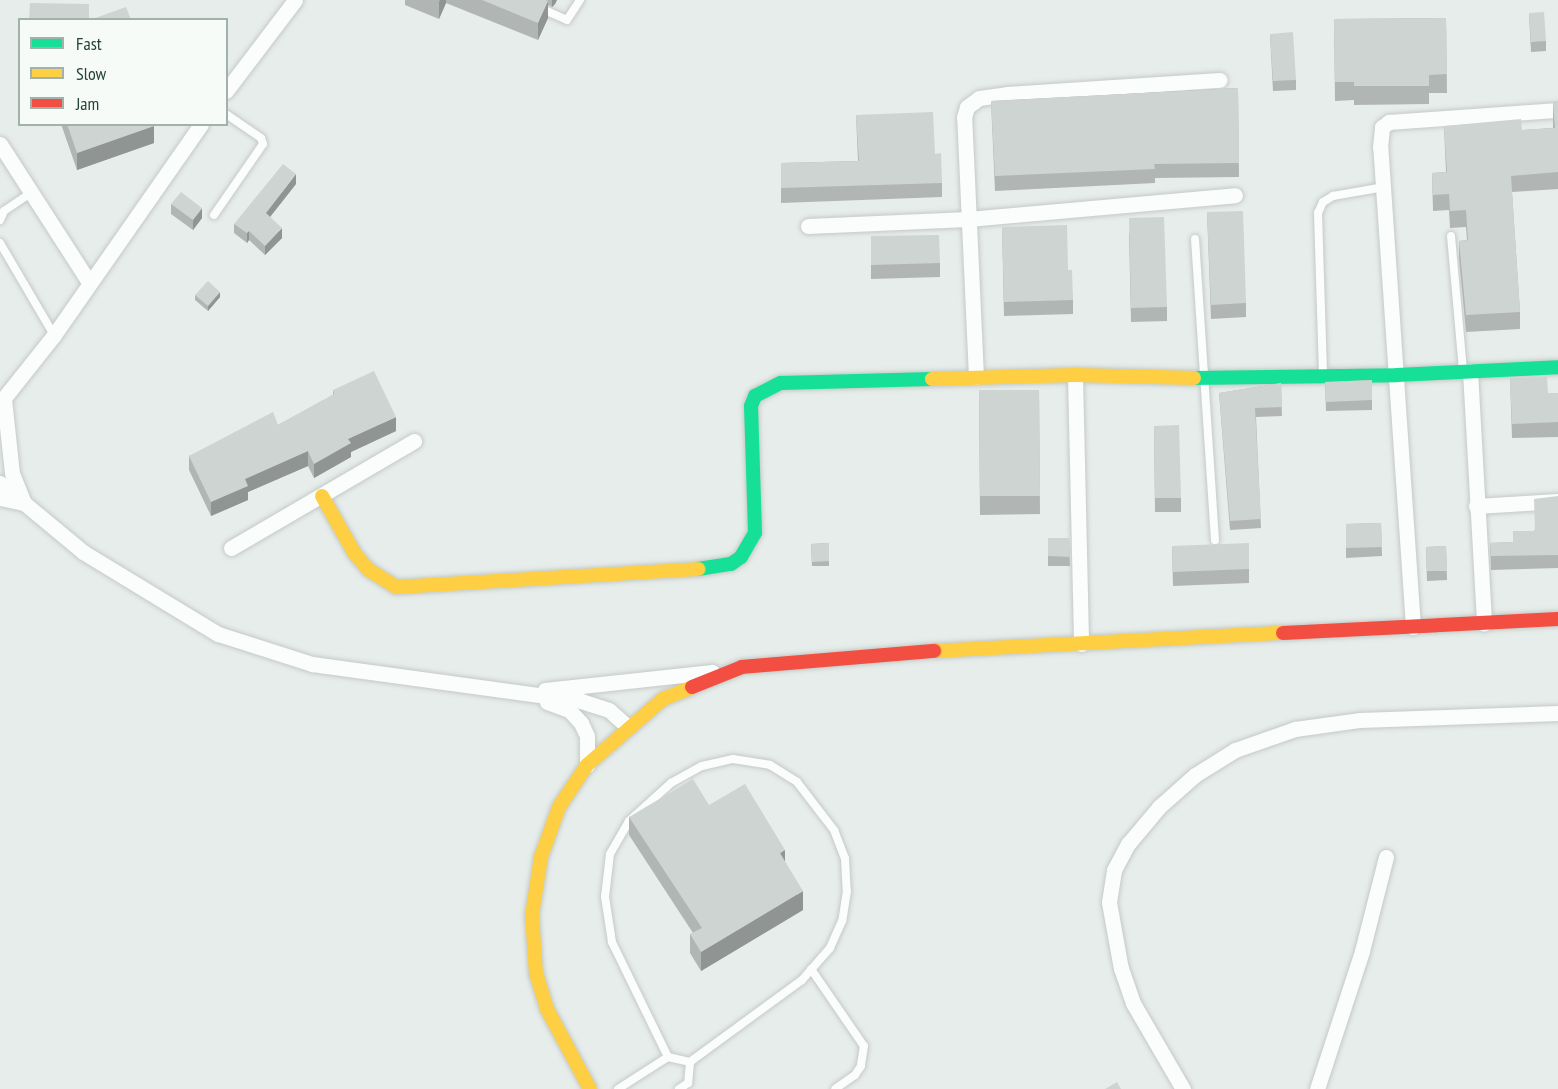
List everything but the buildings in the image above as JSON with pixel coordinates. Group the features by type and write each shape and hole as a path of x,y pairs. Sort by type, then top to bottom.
{"street":[{"path":"228,88 295,0"},
{"path":"976,377 963,117 967,107 979,98 1220,80"},
{"path":"1413,627 1380,134 1389,122 1558,110"},
{"path":"24,503 12,473 2,401 54,336 89,282 200,126"},
{"path":"0,144 29,194 89,282"},
{"path":"808,226 968,219 1235,195"},
{"path":"322,496 354,554 369,570 396,586 713,568 731,564 741,557 755,533 749,424 751,406 761,391 782,383 1075,375 1206,378 1323,374 1397,375 1558,367"},
{"path":"1467,371 1484,624"},
{"path":"1075,375 1081,644"},
{"path":"231,548 414,441"},
{"path":"0,483 83,552 218,634 312,664 581,701 609,710 627,726"},
{"path":"0,498 24,503"},
{"path":"1476,506 1558,501"},
{"path":"525,693 863,655 1558,619"},
{"path":"590,1089 547,1009 536,974 532,915 541,857 560,807 587,765 627,726 663,699 742,667"},
{"path":"525,693 569,710 581,723 587,736 587,765"},
{"path":"1183,1089 1133,1002 1121,969 1109,902 1114,870 1128,844 1159,807 1195,776 1235,750 1295,729 1360,720 1558,713"},
{"path":"1317,1089 1362,951 1386,857"}],"lane":[{"path":"522,0 567,20 580,0"},
{"path":"214,215 263,144 261,138 228,115"},
{"path":"1323,374 1318,213 1323,202 1333,196 1384,187"},
{"path":"0,220 4,211 29,194"},
{"path":"1451,236 1467,371"},
{"path":"1195,239 1215,540"},
{"path":"0,243 54,336"},
{"path":"668,1057 612,942 605,897 610,854 630,821 671,783 702,766 733,759 770,765 797,782 834,830 845,858 847,891 842,921 830,948 811,969 690,1062 688,1083 680,1089"},
{"path":"811,969 864,1046 861,1066 855,1075 835,1089"},
{"path":"618,1089 668,1057 690,1062"}],"traffic: fast":[{"path":"1194,378 1397,375 1558,367"},
{"path":"698,569 731,564 741,557 755,533 751,406 755,396 781,383 932,379"}],"traffic: slow":[{"path":"932,379 1075,375 1194,378"},
{"path":"322,496 355,554 369,570 396,587 698,569"},
{"path":"934,651 1283,633"},
{"path":"590,1089 547,1009 536,974 532,915 541,857 559,807 587,765 663,699 692,687"}],"traffic: jam":[{"path":"1283,633 1558,619"},
{"path":"692,687 742,667 934,651"}]}
